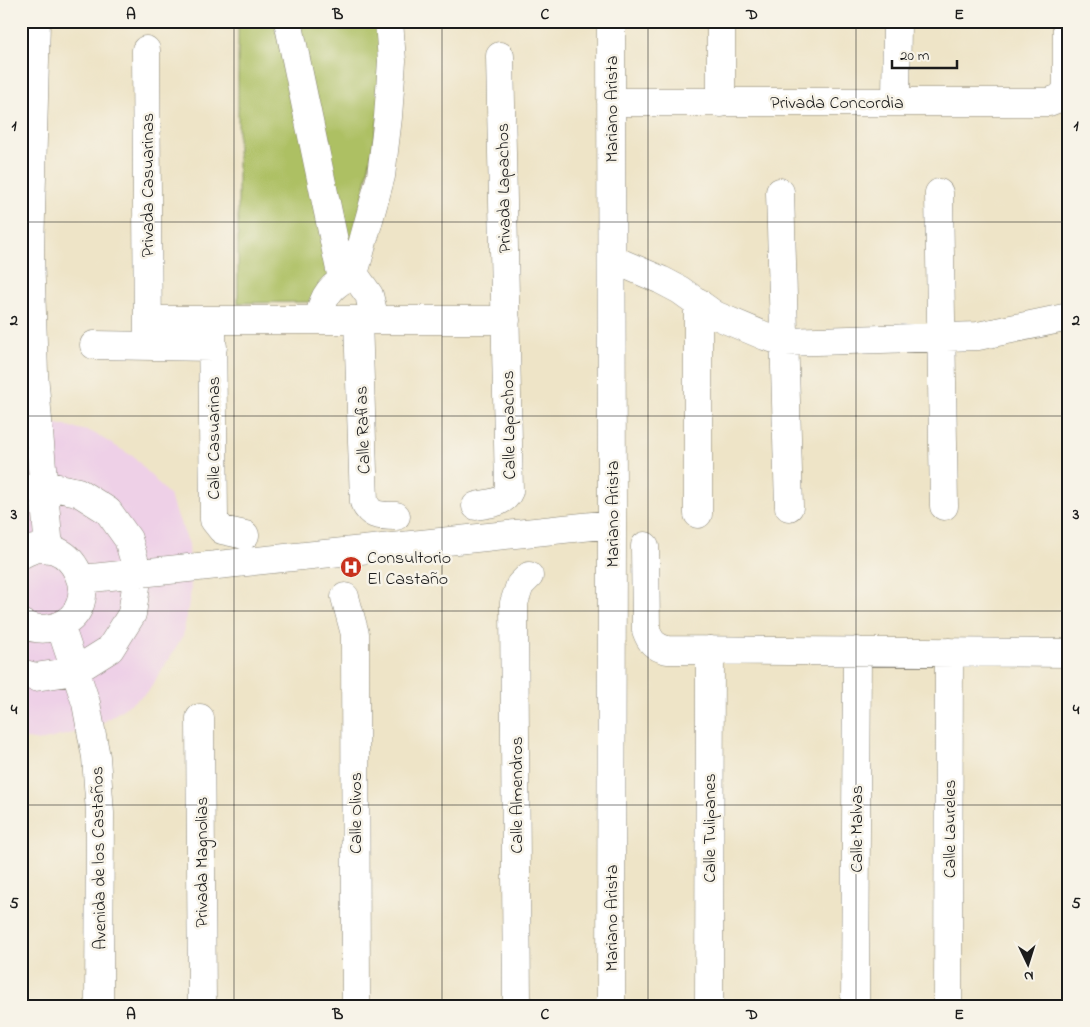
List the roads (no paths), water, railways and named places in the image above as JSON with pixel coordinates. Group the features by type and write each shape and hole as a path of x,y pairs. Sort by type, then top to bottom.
{"street":[{"path":"36,21 30,253 34,374 32,487 49,549"},
{"path":"288,21 348,276"},
{"path":"318,320 320,308 325,297 333,287 348,276 382,166 392,61 389,21"},
{"name":"Mariano Arista","path":"610,1006 612,524 611,21"},
{"path":"721,21 721,103"},
{"path":"896,21 896,101"},
{"name":"Privada Concordia","path":"611,102 1049,102 1062,97 1067,87 1067,21"},
{"name":"Privada Casuarinas","path":"146,50 148,333"},
{"name":"Privada Lapachos","path":"500,56 506,320"},
{"path":"780,192 789,507"},
{"path":"939,193 944,506"},
{"path":"612,268 764,336 785,342 978,336 1069,317"},
{"name":"Calle Rafias","path":"348,276 369,295 364,502 374,514 396,516"},
{"path":"698,514 704,310"},
{"path":"94,345 212,320 506,320"},
{"name":"Calle Casuarinas","path":"212,320 214,520 222,530 245,535"},
{"name":"Calle Lapachos","path":"476,506 503,500 507,497 509,491 506,320"},
{"path":"148,333 213,347"},
{"path":"21,673 35,677 75,671 110,649 132,614 138,573 128,539 108,511 78,492 32,487"},
{"path":"82,579 612,524"},
{"path":"645,546 646,630 649,639 657,647 667,650 1069,652"},
{"path":"21,555 36,549 49,549 60,552 70,559 77,568 82,579 83,590 81,601 76,611 60,625 49,629 36,628 21,623"},
{"name":"Calle Almendros","path":"517,1006 514,603 524,581"},
{"name":"Calle Olivos","path":"349,609 355,634 356,1006"},
{"name":"Avenida de los Castaños","path":"60,625 86,703 96,757 100,813 99,1006"},
{"name":"Calle Tulipanes","path":"709,1006 710,650"},
{"name":"Calle Malvas","path":"856,1006 857,651"},
{"name":"Calle Laureles","path":"948,1006 949,652"},
{"name":"Privada Magnolias","path":"200,718 202,1006"}],"place":[{"name":"Consultorio El Castaño","path":"351,567"}]}
